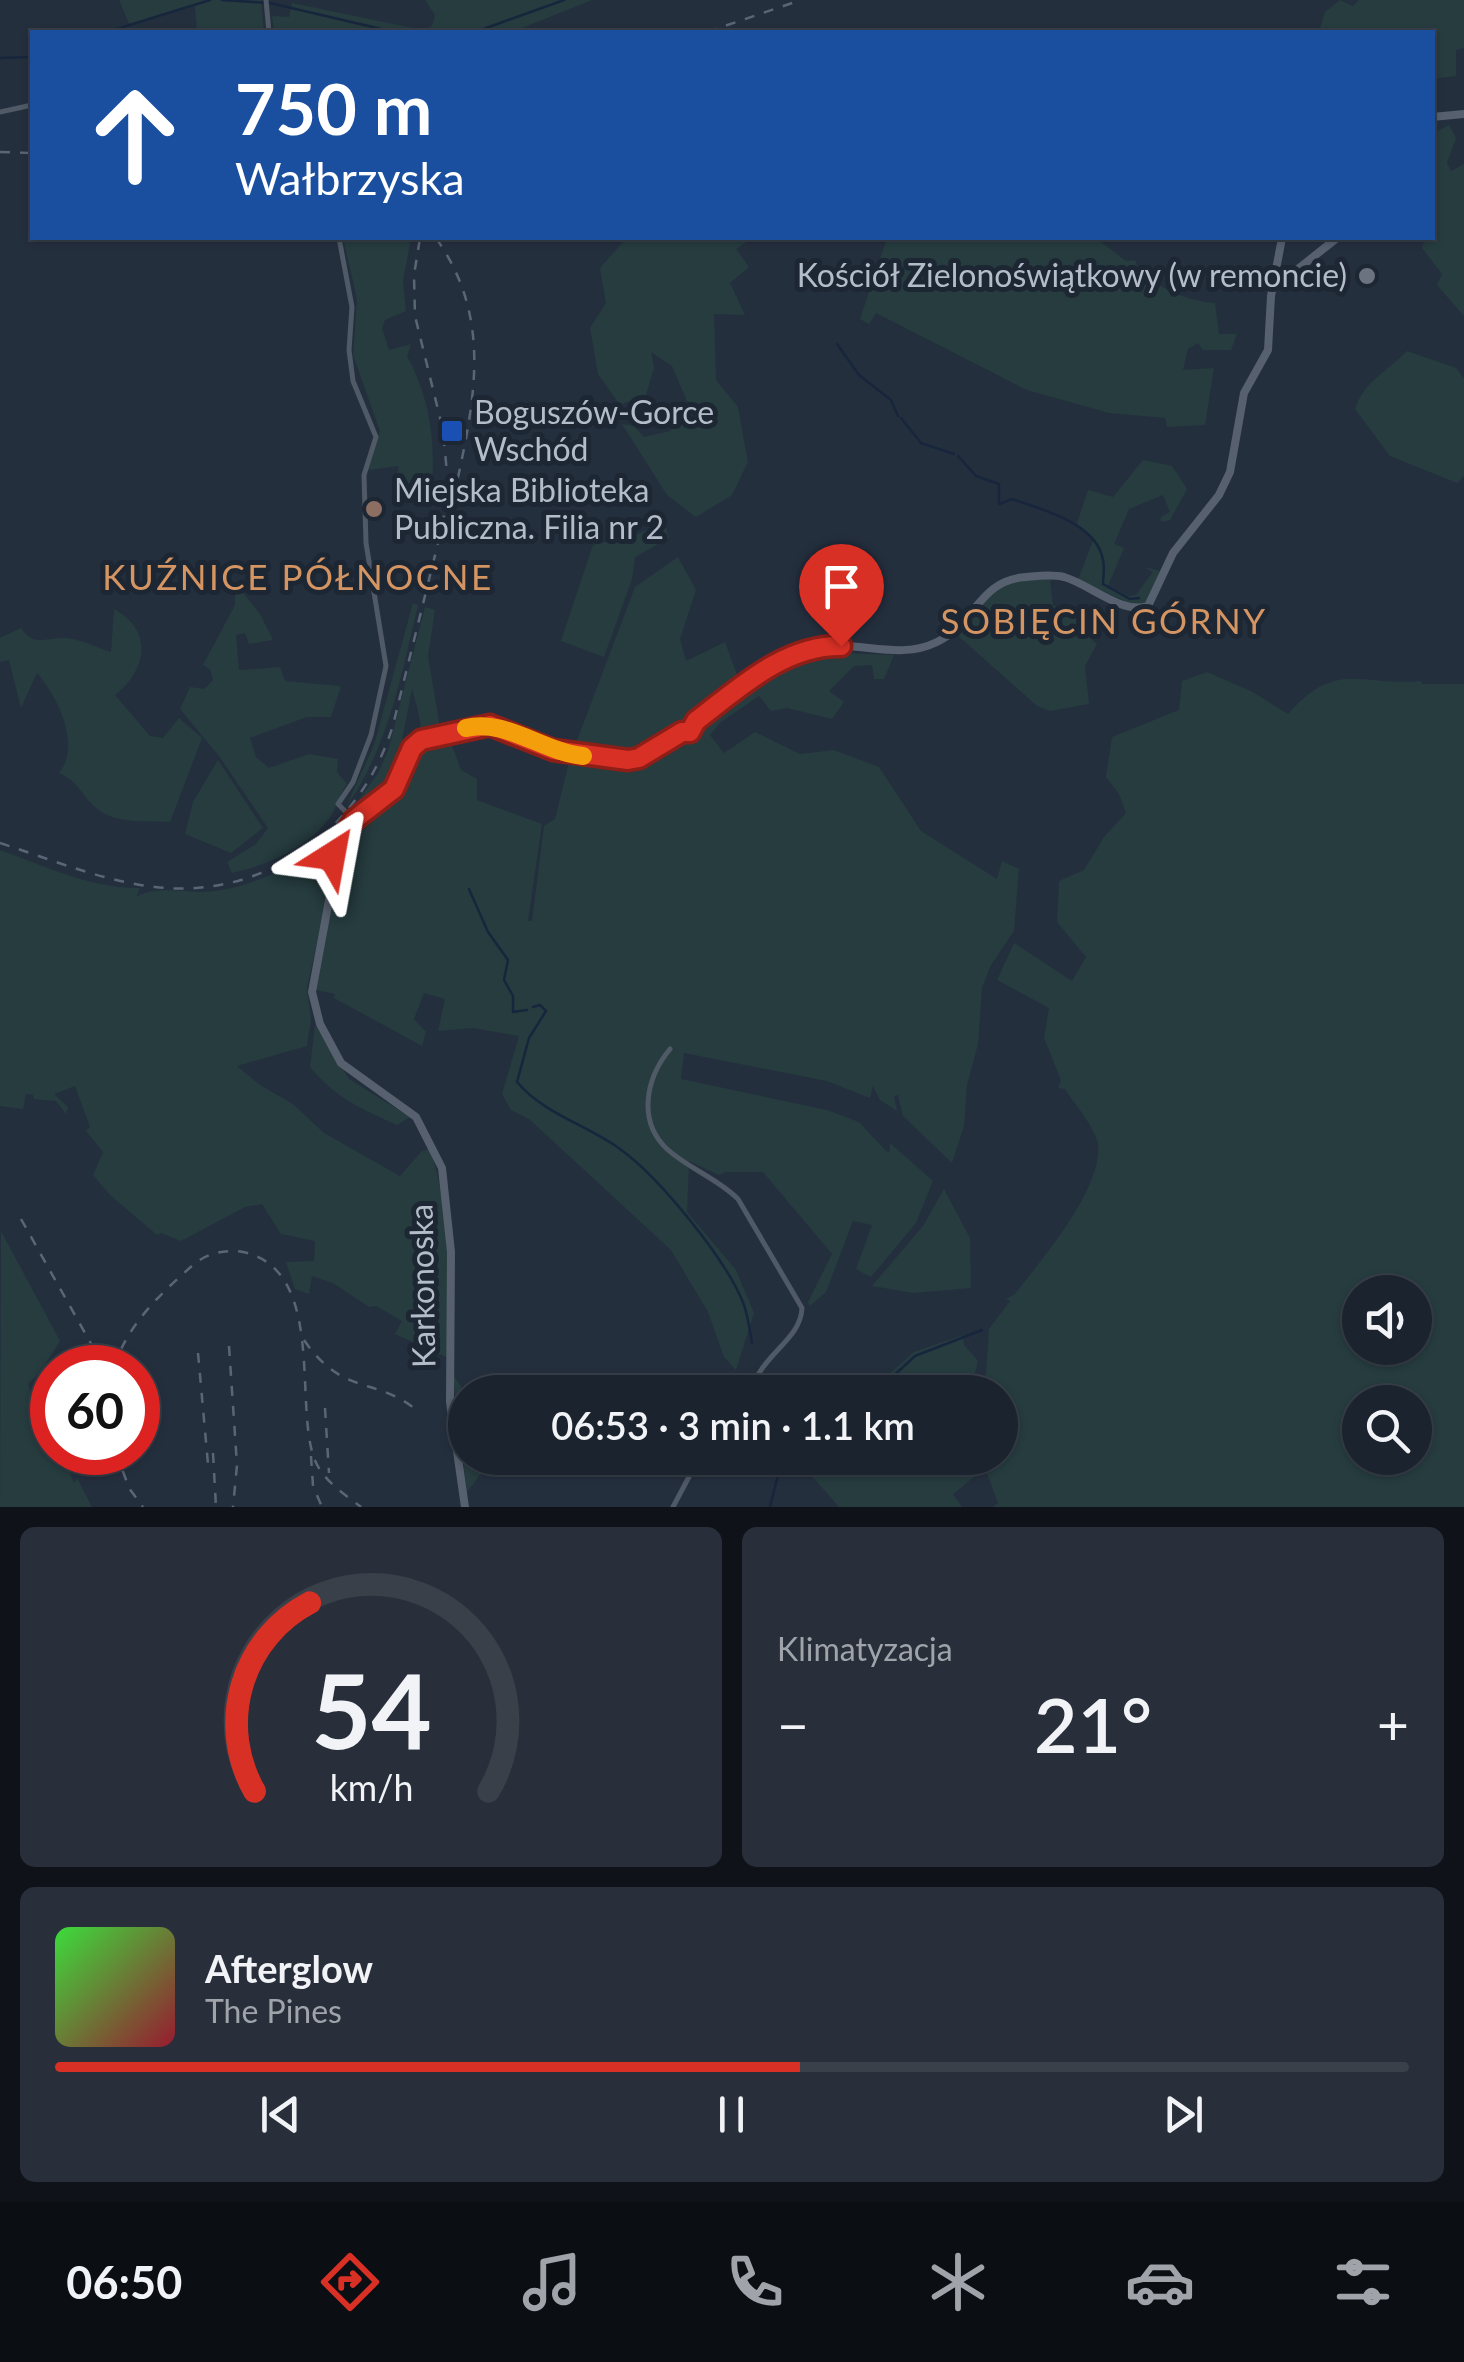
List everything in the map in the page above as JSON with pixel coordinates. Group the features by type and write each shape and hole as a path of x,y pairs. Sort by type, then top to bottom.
{"main road":[{"path":"1435,115 1464,114"},
{"path":"351,820 394,789 412,748 421,740 490,725 553,750 628,760 639,758 687,732 764,670 814,649 841,646 899,651 938,642 960,626 988,591 1003,580 1060,576 1127,606 1144,608 1156,596 1173,554 1215,500 1230,472 1244,393 1268,350 1282,240"},
{"path":"1276,283 1334,240"},
{"name":"Karkonoska","path":"351,820 329,866 330,895 316,960 314,1003 320,1024 341,1063 416,1117 442,1168 451,1252 450,1402 466,1507"}],"street":[{"path":"266,2 269,30"},
{"path":"0,112 30,105"},
{"path":"339,240 352,308 349,350 353,381 376,436 364,475 366,543 386,666 371,735 353,782 338,804 351,820"},
{"path":"670,1050 657,1067 647,1103 656,1135 667,1148 738,1199 766,1252 800,1302 798,1327 764,1362 758,1375"},
{"path":"673,1507 690,1475"}],"green space":[{"path":"119,0 261,0 264,30 197,30 195,6 130,26"},
{"path":"425,0 592,0 517,30 422,30 432,26 435,15"},
{"path":"1340,0 1353,6 1359,0 1464,0 1464,48 1456,50 1456,76 1435,79 1435,30 1320,30 1325,12"},
{"path":"292,3 422,30 274,30 272,16 289,17"},
{"path":"1449,125 1456,138 1447,163 1451,171 1464,164 1464,316 1437,285 1442,274 1422,248 1424,240 1435,240 1435,132"},
{"path":"343,240 411,240 403,281 406,311 385,320 382,328 389,350 411,344 407,356 422,391 430,426 431,499 408,504 407,497 398,496 395,484 399,466 368,470 380,431 353,355 357,299"},
{"path":"750,240 736,249 749,267 730,283 745,315 714,314 716,380 738,407 748,462 732,495 696,517 667,495 622,424 634,426 644,437 670,431 690,408 672,366 651,352 654,368 646,395 620,405 598,374 590,328 606,303 600,268 623,242"},
{"path":"886,240 1099,240 1126,261 1135,260 1139,273 1157,284 1185,297 1215,303 1219,334 1237,334 1231,350 1203,350 1198,343 1188,349 1183,370 1214,368 1205,425 1167,427 1165,418 1109,413 1027,390 876,313 869,324 860,319"},
{"path":"1407,351 1456,368 1464,378 1464,476 1457,483 1390,456 1355,409 1370,384"},
{"path":"1143,460 1172,466 1187,489 1170,520 1162,522 1160,518 1170,512 1163,495 1129,509 1114,544 1124,548 1108,586 1129,596 1136,595 1153,572 1144,567 1160,571 1148,604 1135,606 1078,580 1094,538 1076,526 1088,490 1113,497"},
{"path":"664,521 669,538 635,557 632,579 604,657 561,641 593,545 634,536"},
{"path":"678,557 696,590 680,639 686,661 725,642 740,683 640,756 573,751 635,587"},
{"path":"1050,579 1053,605 1080,619 1078,628 1097,644 1085,666 1089,704 1050,711 1037,706 955,633 1002,587"},
{"path":"235,583 260,614 273,640 249,644 245,633 236,635 239,670 280,667 285,681 341,686 331,717 307,717 250,738 256,757 269,768 309,754 338,759 337,772 347,784 325,824 302,844 260,865 232,873 227,862 256,844 268,828 219,756 180,709 190,687 204,689 213,680 210,669 203,665 235,605"},
{"path":"413,603 418,605 392,710 373,760 346,807 374,745"},
{"path":"425,607 435,610 428,656 442,739 449,737 461,770 477,779 477,800 542,824 528,921 532,921 544,826 555,819 570,758 627,764 640,761 699,728 769,673 817,652 894,655 884,679 874,679 872,665 854,666 829,691 844,702 832,719 787,708 771,711 759,696 721,722 710,735 724,753 755,732 800,754 834,750 879,767 921,831 997,879 1002,861 1019,869 1014,931 991,965 982,988 978,1044 967,1085 964,1126 952,1163 903,1116 898,1095 894,1096 897,1111 880,1100 873,1086 870,1098 827,1081 684,1053 681,1079 827,1110 859,1122 886,1151 890,1152 890,1143 933,1181 916,1223 871,1277 856,1269 872,1225 853,1221 826,1292 810,1306 808,1302 832,1254 763,1172 719,1175 689,1161 687,1212 736,1270 754,1313 736,1370 724,1357 708,1312 671,1250 529,1119 511,1110 502,1094 519,1036 473,1028 438,1031 445,999 424,993 414,1019 426,1032 422,1046 334,998 335,994 316,990 322,918 338,847 358,820 409,768 421,741 412,689 394,781 382,794 351,811 378,773 388,751"},
{"path":"114,609 136,628 142,651 134,674 115,695 150,736 163,738 179,718 202,738 170,822 124,820 94,806 59,773 68,749 67,735 59,707 45,683 37,673 21,708 9,660 0,662 0,638 21,628 36,640 70,638 111,652"},
{"path":"1207,672 1253,692 1288,714 1321,686 1336,681 1464,684 1464,1507 993,1507 998,1503 988,1475 1018,1475 1018,1375 986,1375 989,1329 1010,1301 1006,1299 1015,1294 1040,1263 1081,1202 1097,1162 1098,1144 1089,1123 1065,1089 1058,1088 1061,1080 1044,1038 1049,1008 997,980 1014,943 1072,981 1086,957 1057,922 1059,881 1084,870 1104,837 1126,813 1119,794 1106,777 1112,737 1179,710 1182,681"},
{"path":"218,760 263,828 231,853 185,834 193,802"},
{"path":"345,819 327,857 326,901 307,988 311,1019 307,1046 237,1066 293,1104 324,1133 400,1176 421,1152 430,1148 446,1227 448,1358 395,1334 402,1321 376,1306 369,1307 333,1283 312,1276 309,1294 295,1289 286,1262 314,1261 315,1241 281,1234 262,1204 245,1207 181,1241 157,1235 93,1175 103,1152 86,1131 90,1127 75,1086 54,1094 68,1107 66,1114 56,1101 34,1099 26,1094 23,1109 0,1106 0,850 86,881 140,888 136,897 160,891 203,892 243,885 282,869 316,847"},
{"path":"315,1025 349,1079 410,1117 397,1125 350,1102 320,1078 310,1067"},
{"path":"944,1189 970,1238 971,1288 913,1293 872,1286 923,1226"},
{"path":"1,1231 60,1341 57,1345 30,1345 30,1475 71,1475 74,1483 77,1478 92,1507 0,1507"},
{"path":"963,1335 964,1345 978,1361 974,1375 888,1375 914,1352"},
{"path":"465,1475 480,1475 467,1492"},
{"path":"811,1475 976,1475 953,1494 962,1507 839,1507"}],"waterway":[{"path":"113,30 210,0"},
{"path":"222,0 270,3 385,30"},
{"path":"481,30 564,0"},
{"path":"0,58 30,57"},
{"path":"837,344 859,375 891,400 898,416"},
{"path":"901,418 921,443 954,454"},
{"path":"958,456 976,476 999,484 999,504 1012,499 1079,527 1099,547 1104,563 1103,584 1130,599 1139,598"},
{"path":"469,889 488,932 508,960 504,980 513,996 513,1012 527,1010"},
{"path":"533,1007 540,1005 546,1011 529,1038 517,1082 540,1103 620,1149 672,1199 708,1243 735,1287 752,1343"},
{"path":"894,1375 915,1356 982,1330"},
{"path":"770,1507 778,1475"}],"railway":[{"path":"713,30 801,0"},
{"path":"0,152 30,153"},
{"path":"0,843 115,880 155,887 196,888 234,882 270,869 304,850 358,796 393,725 443,523 448,484 443,430 415,316 414,275 420,240"},
{"path":"437,240 453,267 472,326 473,387 457,482"},
{"path":"21,1219 92,1345"},
{"path":"124,1345 146,1311 204,1257 236,1251 269,1264 286,1284 297,1310 314,1458 328,1479 361,1507"},
{"path":"304,1340 333,1371 388,1393 419,1412"},
{"path":"229,1346 237,1465 233,1507"},
{"path":"198,1353 208,1464"},
{"path":"325,1408 329,1473"},
{"path":"213,1453 216,1507"},
{"path":"311,1456 313,1486 322,1507"},
{"path":"124,1475 143,1507"}],"slow traffic":[{"path":"466,728 490,725 553,750 583,756"}],"place":[{"name":"Kościół Zielonoświątkowy (w remoncie)","path":"1367,276"},
{"name":"Boguszów-Gorce Wschód","path":"452,431"},
{"name":"Miejska Biblioteka Publiczna. Filia nr 2","path":"374,509"}],"district":[{"name":"KUŹNICE PÓŁNOCNE","path":"298,578"},
{"name":"SOBIĘCIN GÓRNY","path":"1104,622"}],"route":[{"path":"332,856 354,820 394,789 412,748 421,740 490,725 568,754 634,760 678,734 690,732 696,721 764,670 814,649 841,646"}]}
